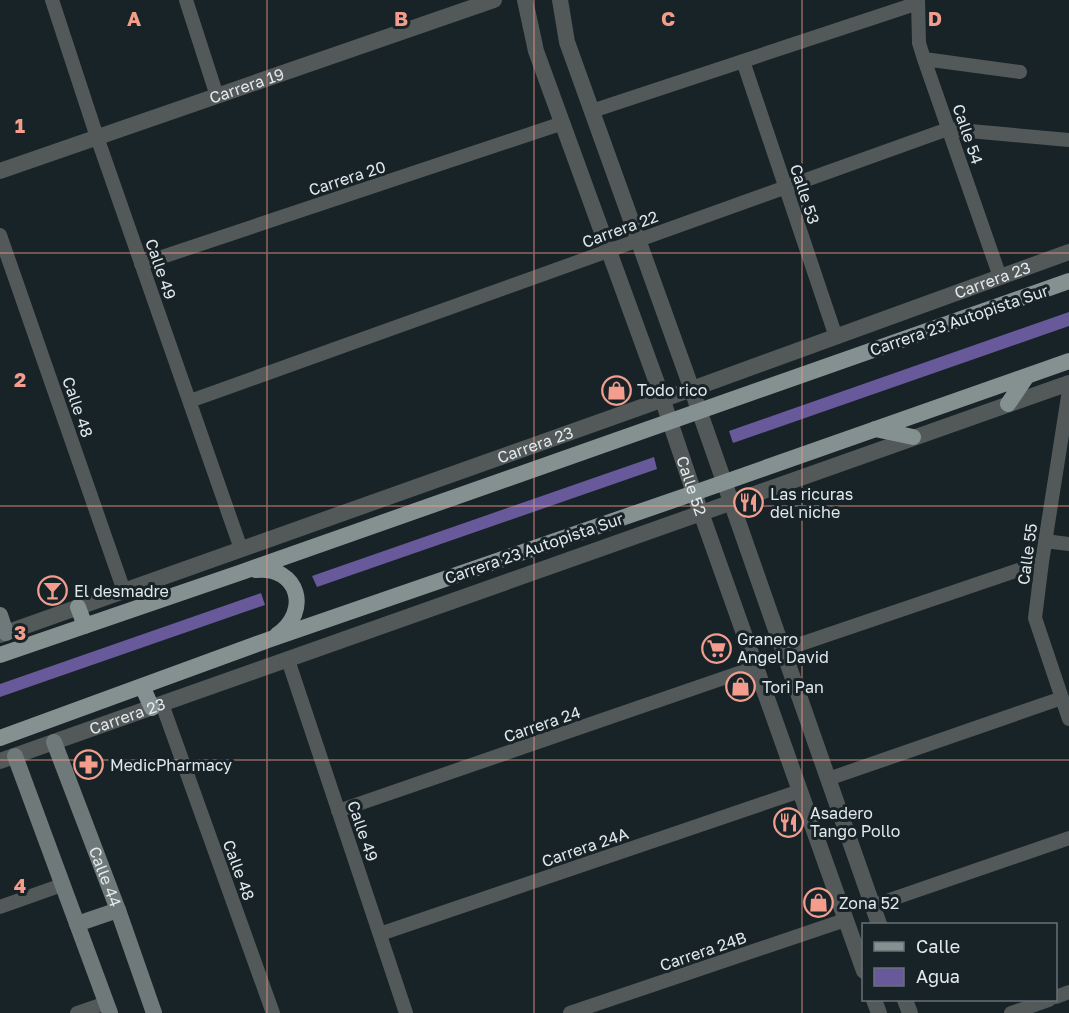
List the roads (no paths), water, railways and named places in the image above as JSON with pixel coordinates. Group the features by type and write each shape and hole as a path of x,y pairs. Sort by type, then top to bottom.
{"main road":[{"name":"Carrera 23 Autopista Sur","path":"0,655 1069,281"},
{"name":"Carrera 23 Autopista Sur","path":"0,738 268,640 1069,361"},
{"path":"1008,404 1027,376"},
{"path":"874,429 913,437"},
{"path":"242,572 261,569 276,572 291,582 296,592 296,609 291,622 283,631 268,640"},
{"path":"78,607 85,626"},
{"path":"0,615 3,634"},
{"path":"142,686 157,706"},
{"name":"Calle 44","path":"54,742 118,910 154,1013"},
{"path":"7,759 62,885 108,1008"},
{"path":"77,924 118,910"}],"street":[{"name":"Calle 49","path":"52,0 97,137 241,549"},
{"path":"186,0 218,96"},
{"name":"Carrera 19","path":"0,171 494,0"},
{"name":"Calle 52","path":"525,0 536,51 610,251 862,966"},
{"name":"Calle 52","path":"560,0 567,42 732,502 879,923"},
{"path":"592,111 918,1"},
{"name":"Calle 54","path":"918,1 920,43 924,59 1000,277"},
{"path":"924,59 1020,72"},
{"name":"Calle 53","path":"743,61 836,338"},
{"name":"Carrera 20","path":"141,264 563,123"},
{"name":"Carrera 22","path":"190,401 948,129 1069,140"},
{"name":"Calle 48","path":"0,235 124,591"},
{"name":"Carrera 23","path":"3,634 836,338 1069,252"},
{"name":"Carrera 23","path":"7,759 1069,383"},
{"name":"Calle 55","path":"1069,390 1035,618 1069,717"},
{"path":"1045,541 1069,544"},
{"path":"783,650 1042,562"},
{"name":"Calle 49","path":"288,660 406,1013"},
{"name":"Carrera 24","path":"338,811 756,667"},
{"path":"828,778 1062,698"},
{"name":"Calle 48","path":"157,706 273,1013"},
{"name":"Carrera 24A","path":"380,934 800,791"},
{"path":"872,906 1069,838"},
{"path":"0,907 62,885"},
{"name":"Carrera 24B","path":"570,1013 845,920"},
{"path":"1011,1013 1044,1001"},
{"path":"78,1013 108,1008"}],"water":[{"path":"1069,312 1069,326 733,443 729,431"},
{"path":"654,457 657,469 317,587 312,576"},
{"path":"261,593 265,605 0,697 0,684"}],"place":[{"name":"Todo rico","path":"616,390"},
{"name":"Las ricuras del niche","path":"749,503"},
{"name":"El desmadre","path":"53,591"},
{"name":"Granero Angel David","path":"716,648"},
{"name":"Tori Pan","path":"741,687"},
{"name":"MedicPharmacy","path":"89,765"},
{"name":"Asadero Tango Pollo","path":"789,822"},
{"name":"Zona 52","path":"818,903"}]}
